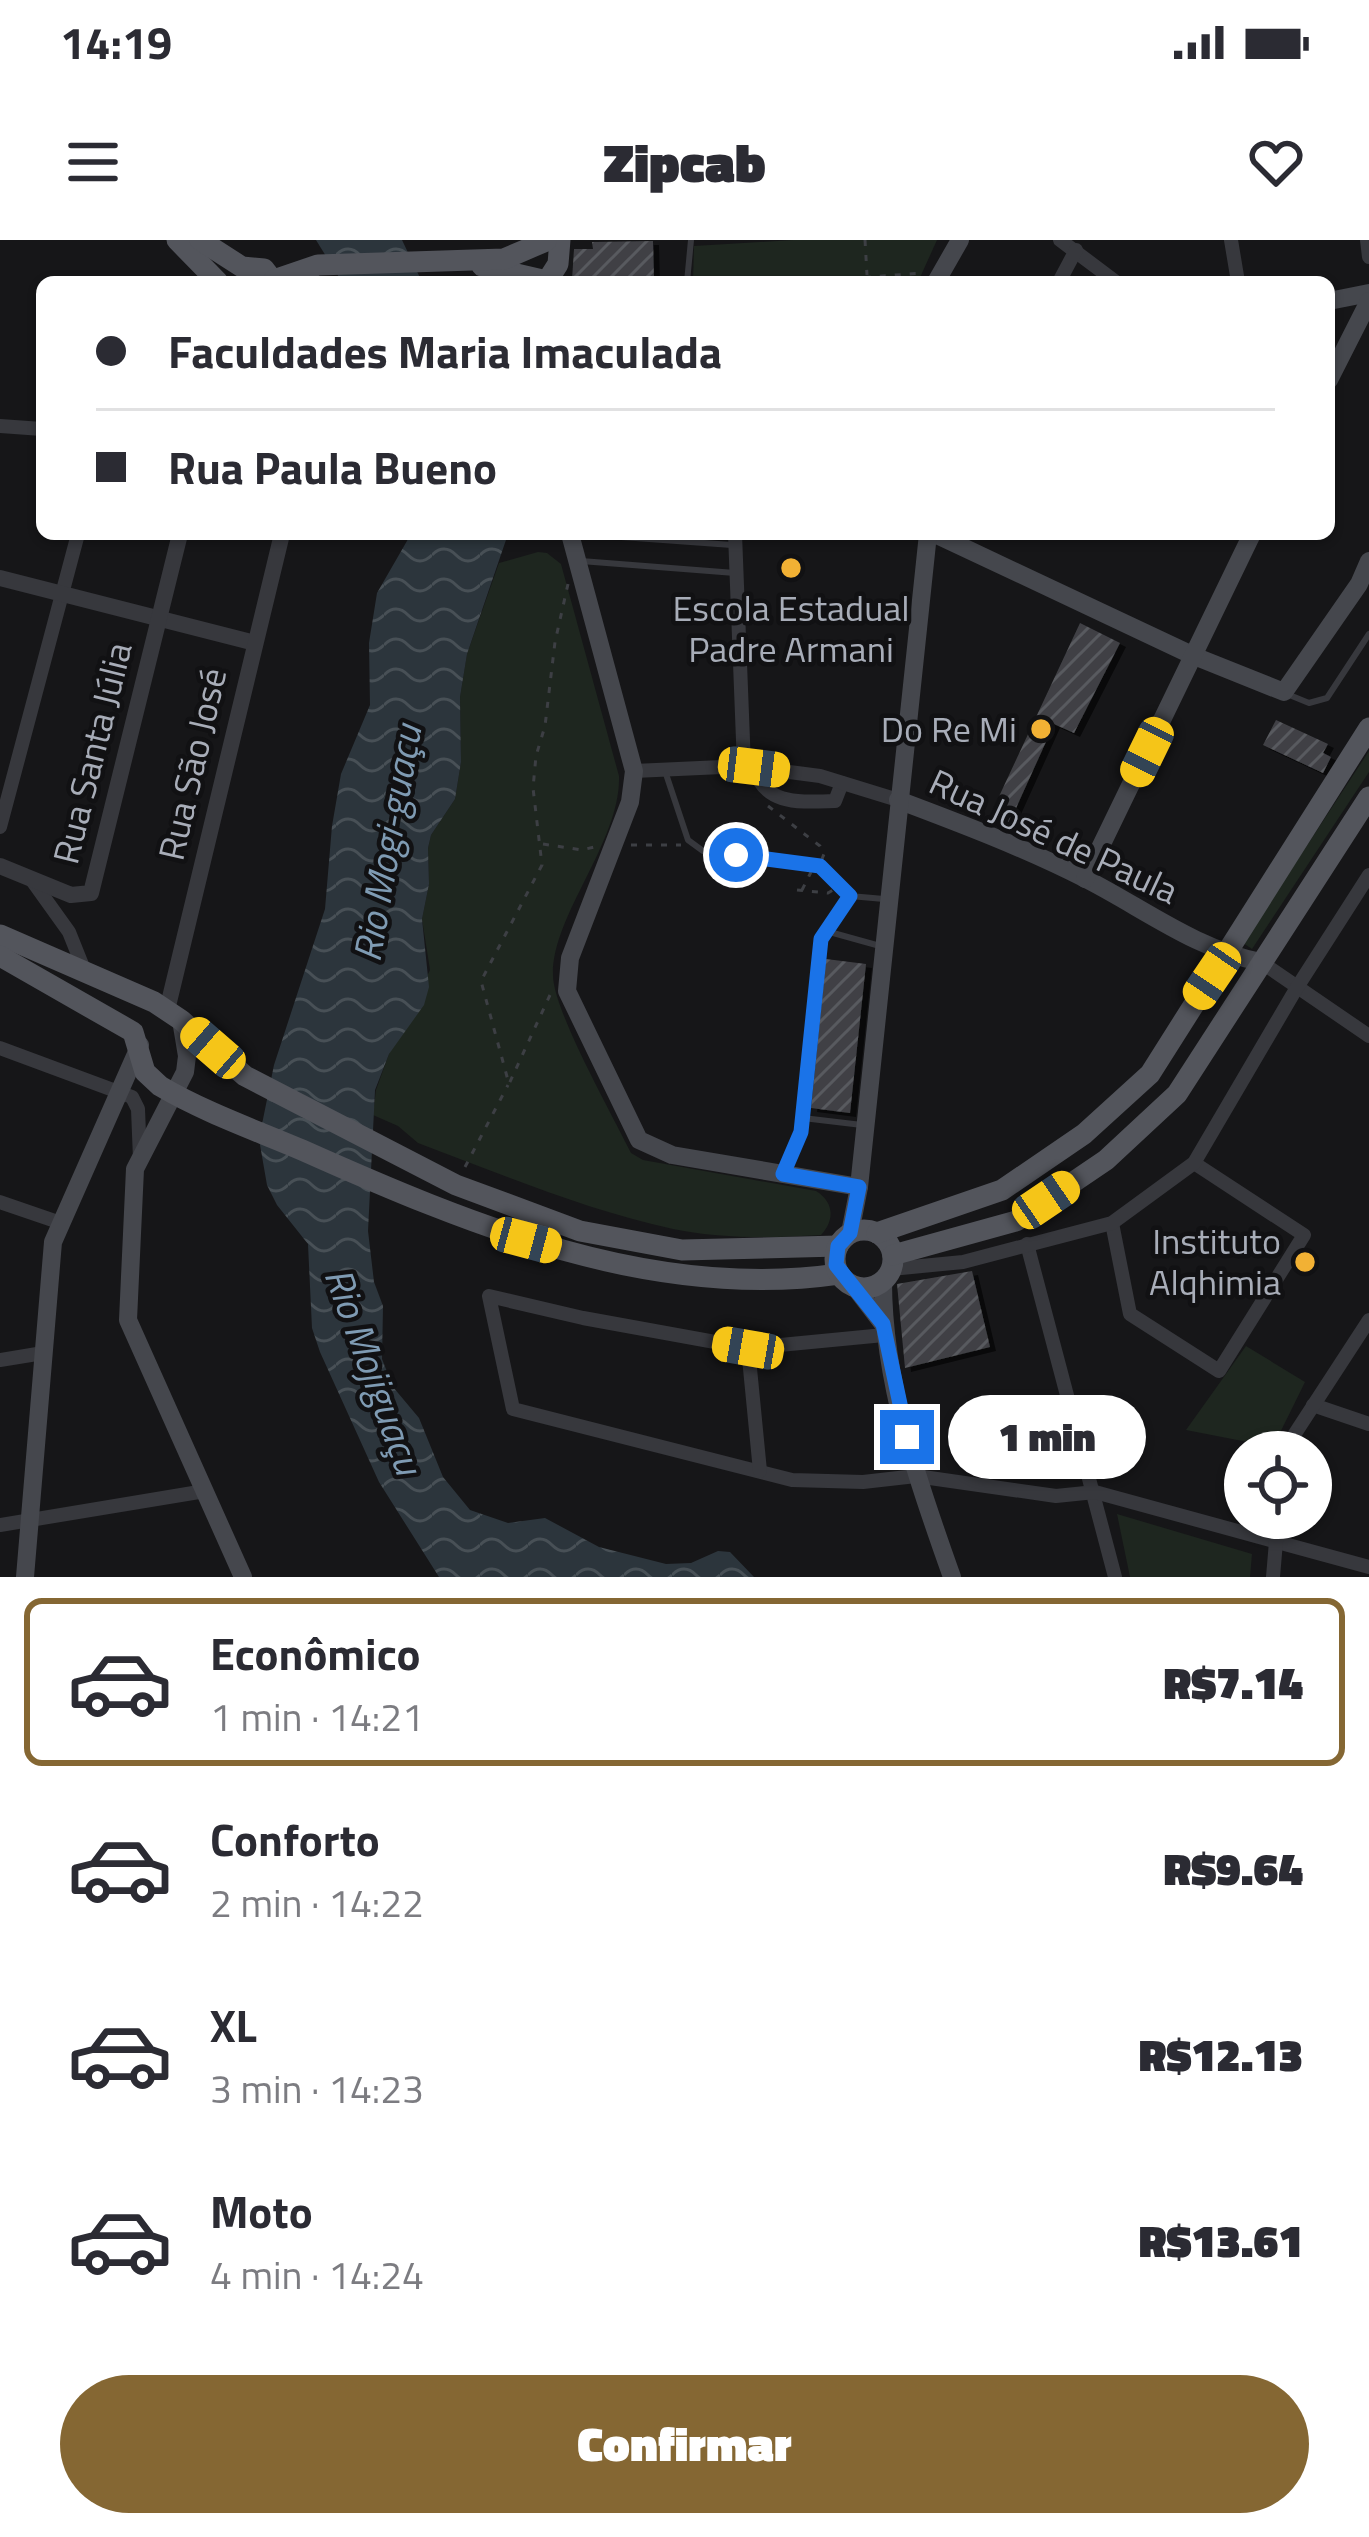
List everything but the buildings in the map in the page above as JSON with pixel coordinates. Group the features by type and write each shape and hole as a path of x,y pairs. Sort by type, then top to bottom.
{"main road":[{"path":"177,240 212,276"},
{"path":"200,240 235,274 264,268 270,276"},
{"path":"289,276 318,266 504,259 546,240 550,276"},
{"path":"553,276 560,240"},
{"path":"940,276 960,240"},
{"path":"460,263 530,276"},
{"path":"1335,300 1369,297"},
{"path":"1335,368 1369,297"},
{"path":"572,540 634,771 630,802 569,971 567,991 639,1139 672,1155 859,1187"},
{"path":"883,1330 835,1255 859,1187 930,540"},
{"path":"944,540 1194,656 1284,692 1364,591 1369,561"},
{"path":"1085,879 1249,540"},
{"path":"0,935 174,1015 258,1083 434,1174 580,1231 682,1250 844,1240 1002,1190 1084,1135 1150,1074 1369,728"},
{"path":"0,956 126,1026 140,1045 145,1072 160,1087 427,1206 526,1240 670,1274 776,1282 847,1280 864,1288 889,1268 1016,1221 1106,1160 1177,1094 1369,796"},
{"name":"Rua José de Paula","path":"898,800 981,831 1085,879 1226,955 1261,962"},
{"path":"174,1015 187,1056 177,1094 135,1169 128,1320 243,1577"},
{"path":"25,1577 53,1242 140,1045"},
{"path":"877,1232 890,1245 883,1330 916,1476 952,1577"}],"street":[{"path":"1060,240 1108,276"},
{"path":"1231,240 1237,276"},
{"path":"1367,240 1369,257"},
{"path":"1062,276 1076,250"},
{"path":"0,426 36,429"},
{"path":"0,827 76,540"},
{"name":"Rua Santa Júlia","path":"0,866 71,895 91,893 179,540"},
{"name":"Rua São José","path":"174,1015 281,540"},
{"path":"736,540 749,766 767,794 835,801 842,783"},
{"path":"0,578 255,644"},
{"path":"634,771 749,766 820,776 898,800"},
{"path":"889,1268 963,1262 1112,1223 1194,1163 1369,874"},
{"path":"31,878 69,932 85,972"},
{"name":"Rua José de Paula","path":"1261,962 1369,1036"},
{"path":"0,1048 132,1097 138,1108 140,1159"},
{"path":"1112,1223 1130,1314 1219,1371 1304,1235 1194,1163"},
{"path":"0,1202 61,1222"},
{"path":"1027,1244 1115,1577"},
{"path":"883,1330 748,1348 490,1296 513,1409 792,1480 863,1482 916,1476 1056,1496 1095,1492 1369,1567"},
{"path":"1296,1431 1369,1320"},
{"path":"748,1348 760,1472"},
{"path":"0,1360 44,1353"},
{"path":"1313,1405 1369,1424"},
{"path":"0,1526 205,1491"},
{"path":"1273,1577 1276,1539"}],"lane":[{"path":"688,276 691,240"},
{"path":"578,560 737,573"},
{"path":"1284,692 1309,703 1327,698 1369,634"},
{"path":"664,770 688,840 703,851 816,866 850,896 888,899"},
{"path":"783,1174 801,1132 821,939 850,896"},
{"path":"826,931 883,947"},
{"path":"802,1118 866,1125"}],"path":[{"path":"866,240 867,276"},
{"path":"509,1084 482,981 542,865 533,788 536,756 545,726 563,598 578,560"},
{"path":"767,794 768,808 820,846 824,854 800,890 828,893 839,885"},
{"path":"541,844 582,850 615,841 695,845"},
{"path":"468,1161 554,986 569,971"}],"shaded area":[{"path":"937,240 921,276 693,276 694,246"},
{"path":"538,552 561,564 619,776 609,827 555,953 553,976 563,1014 631,1153 643,1160 816,1191 830,1212 821,1235 728,1236 640,1221 418,1143 398,1126 373,1115 389,1054 430,970 422,919 429,884 428,848 431,835 455,799 467,654 499,563"},
{"path":"1369,751 1369,772 1252,949 1243,943"},
{"path":"1246,1346 1305,1382 1281,1431 1224,1431 1224,1437 1186,1430"},
{"path":"1117,1514 1252,1554 1250,1577 1130,1577"}],"water":[{"path":"316,240 402,240 419,276 338,276"},
{"path":"408,540 506,540 467,654 455,799 431,835 428,848 429,884 422,919 429,987 424,1005 389,1054 375,1090 368,1231 374,1282 383,1306 382,1359 393,1387 419,1418 443,1477 470,1510 508,1523 545,1518 599,1547 666,1564 691,1563 718,1551 730,1552 754,1577 439,1577 379,1482 320,1352 312,1328 308,1244 267,1185 259,1139 274,1065 325,909 341,774 370,705 369,643 377,593"}],"place":[{"name":"Escola Estadual Padre Armani","path":"791,568"},
{"name":"Do Re Mi","path":"1041,729"},
{"name":"Instituto Alqhimia","path":"1305,1262"}],"route":[{"path":"736,855 820,866 850,896 821,939 801,1132 783,1174 859,1187 850,1233 838,1246 836,1265 883,1324 907,1437"}],"water label":[{"name":"Rio Mogi-guaçu","path":"387,843"},
{"name":"Rio Mojiguaçu","path":"374,1371"}]}
